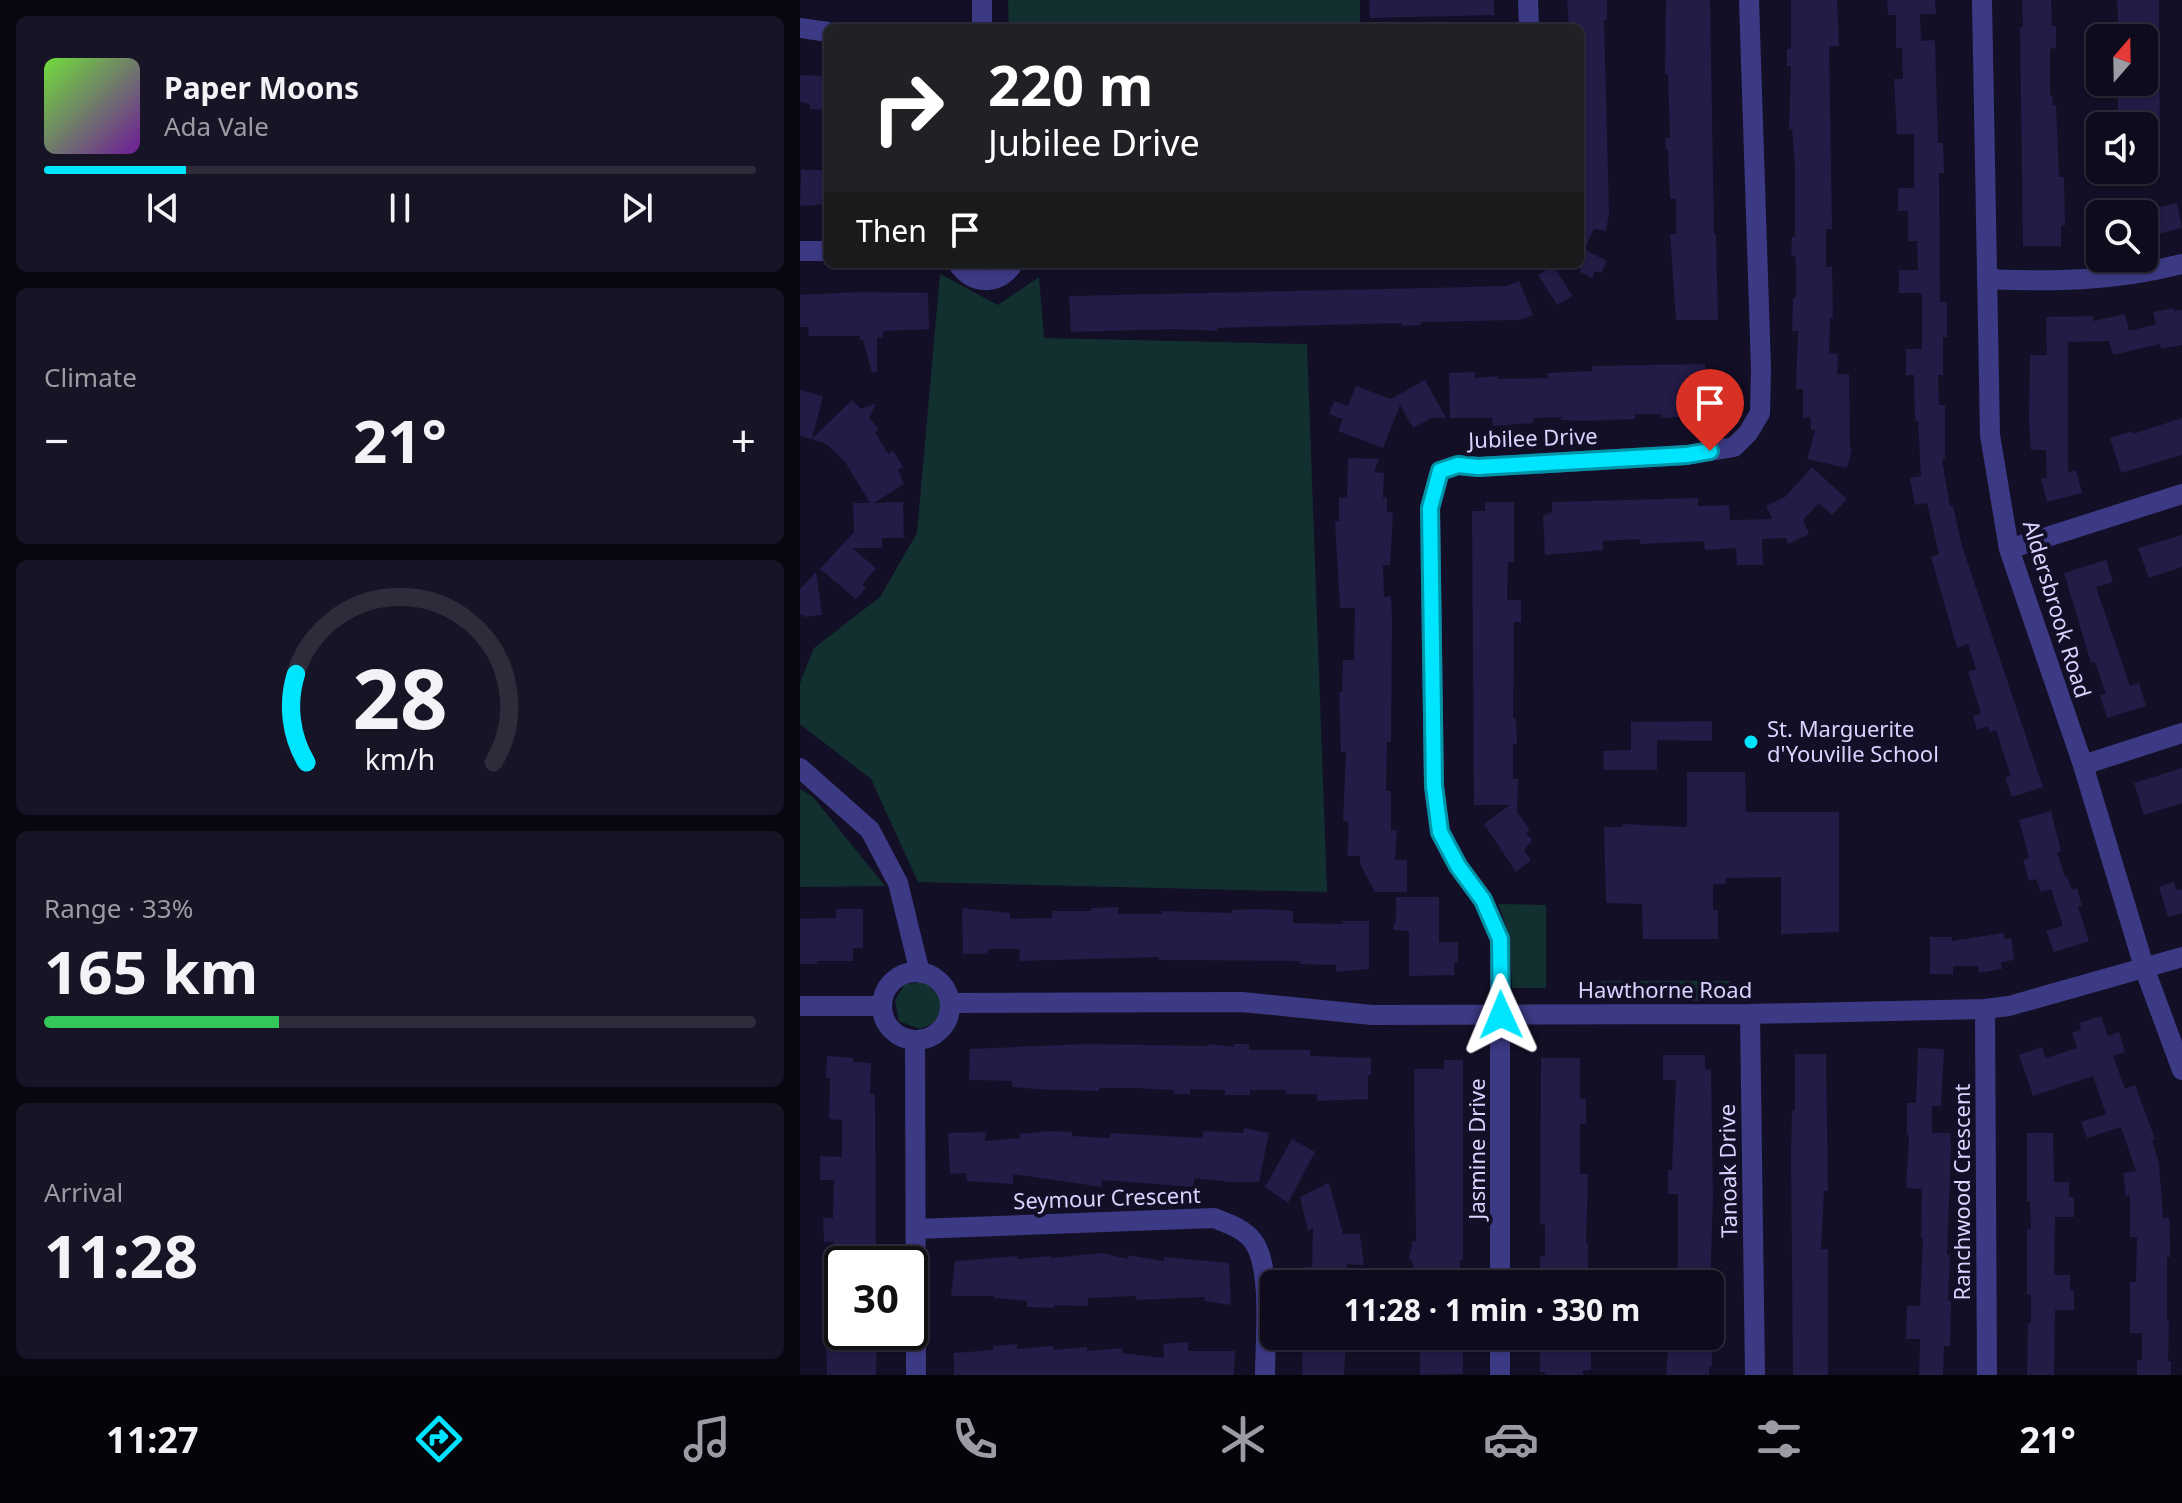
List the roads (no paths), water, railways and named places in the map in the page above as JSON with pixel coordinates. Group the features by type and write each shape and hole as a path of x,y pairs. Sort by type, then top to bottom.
{"street":[{"path":"982,0 982,24"},
{"path":"1528,0 1529,24"},
{"name":"Jubilee Drive","path":"1501,1015 1500,939 1483,900 1458,866 1440,832 1434,786 1430,508 1440,471 1458,465 1478,467 1687,455 1734,447 1748,433 1760,413 1761,369 1749,0"},
{"name":"Aldersbrook Road","path":"1982,0 1990,435 2009,549 2083,765 2145,970 2182,1070"},
{"path":"800,28 824,31"},
{"path":"800,251 824,251"},
{"path":"1987,279 2065,282 2156,271 2182,264"},
{"path":"959,268 985,281 1005,274 1010,268"},
{"path":"2009,549 2182,494"},
{"path":"2083,765 2182,733"},
{"path":"800,768 870,830 898,883 920,973"},
{"name":"Hawthorne Road","path":"950,1003 1242,1002 1372,1015 1750,1014 1985,1009 2009,1006 2145,970 2182,957"},
{"path":"909,973 920,973 940,983 950,1003 948,1017 941,1030 929,1038 915,1040 895,1033 888,1025 882,1006 890,985 909,973"},
{"path":"800,1006 882,1006"},
{"name":"Ranchwood Crescent","path":"1985,1009 1987,1375"},
{"name":"Tanoak Drive","path":"1750,1014 1755,1375"},
{"name":"Jasmine Drive","path":"1500,1270 1501,1015"},
{"path":"915,1040 916,1375"},
{"name":"Seymour Crescent","path":"916,1229 1214,1218 1239,1228 1255,1244 1265,1273 1265,1375"},
{"path":"1500,1350 1500,1375"}],"place":[{"name":"St. Marguerite d'Youville School","path":"1751,742"}]}
